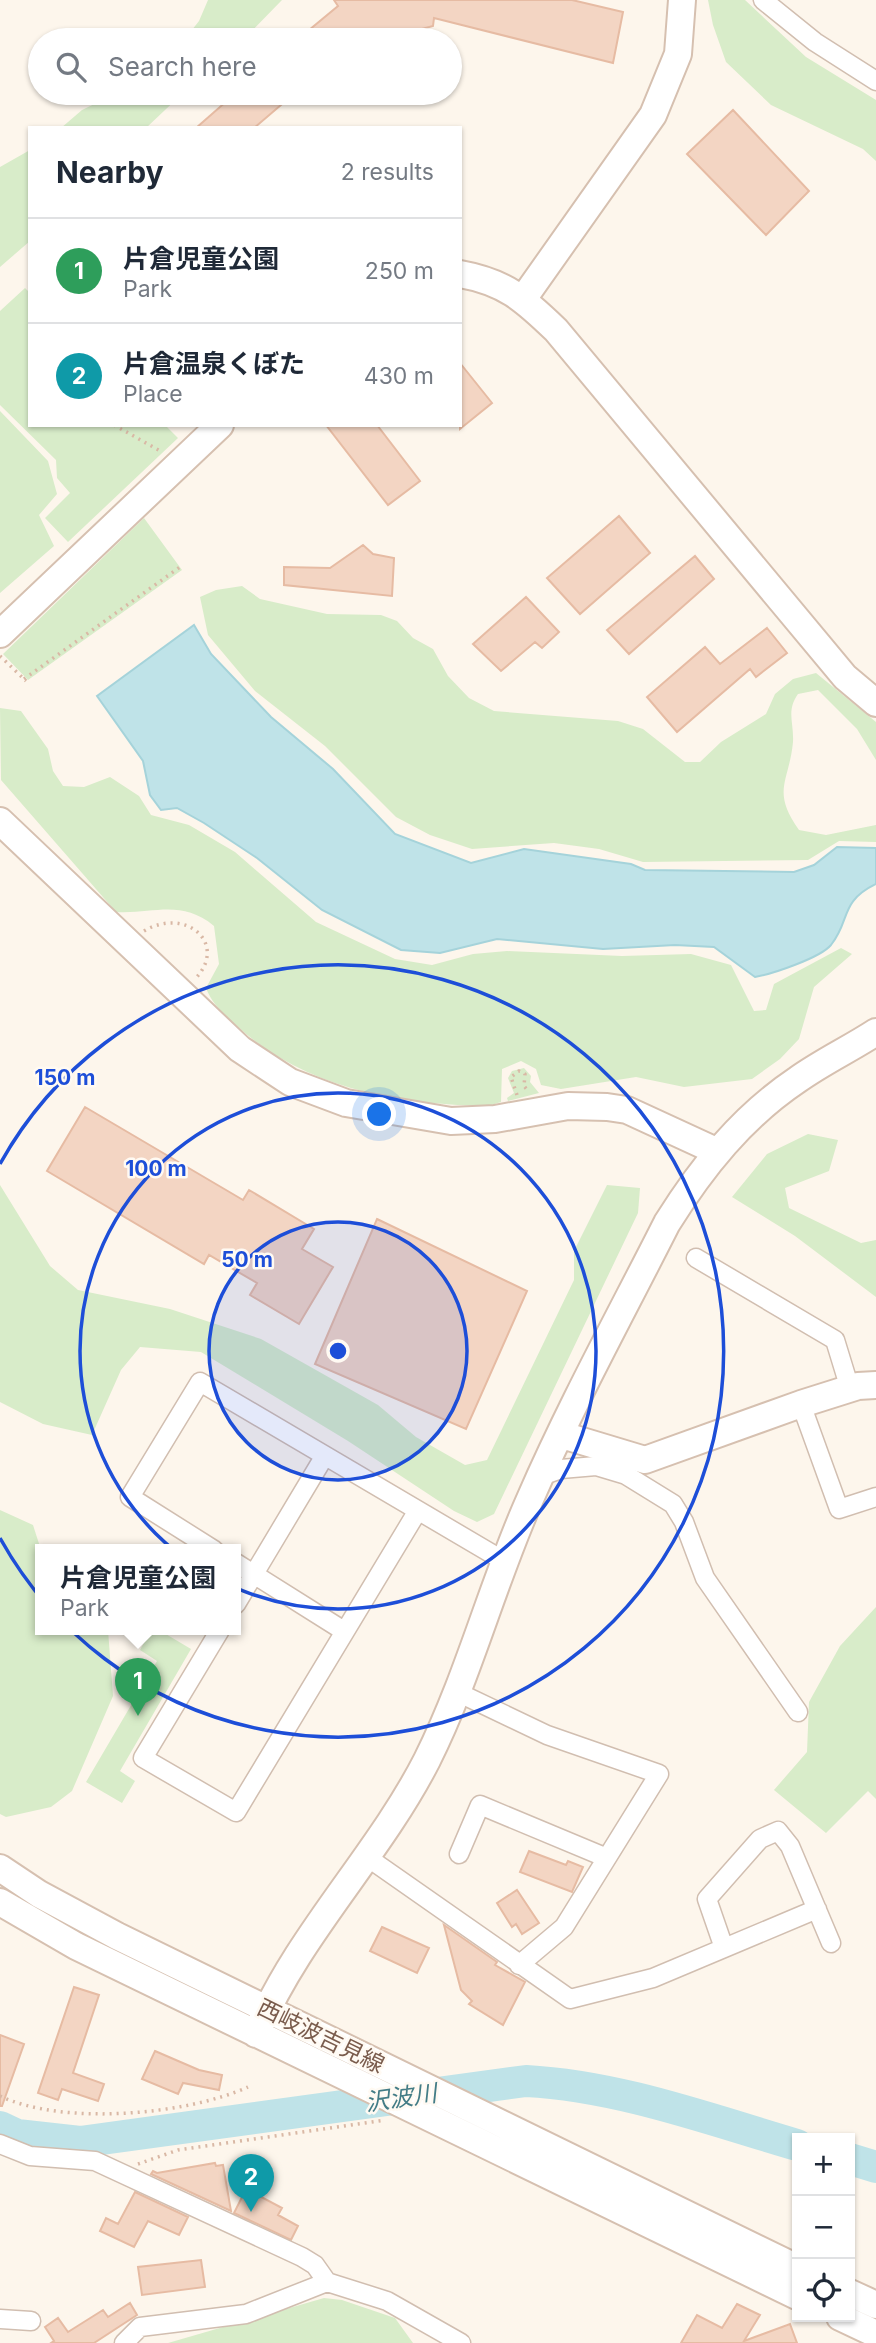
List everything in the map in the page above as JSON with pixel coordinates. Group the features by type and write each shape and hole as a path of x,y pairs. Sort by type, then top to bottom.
{"street":[{"path":"523,299 653,115 678,54 682,0"},
{"path":"763,0 814,42 876,81"},
{"path":"462,275 499,284 523,299 556,330 845,677 876,703"},
{"path":"0,634 218,427"},
{"path":"0,821 240,1049 290,1082 346,1103 440,1120 495,1119 568,1106 607,1107 638,1115 716,1151"},
{"path":"256,2034 281,1981 367,1857 418,1776 457,1692 504,1561 541,1476 667,1223 716,1151 759,1110 797,1080 876,1032"},
{"path":"696,1258 835,1340 850,1389"},
{"path":"204,1544 130,1497 200,1382 416,1512 504,1561"},
{"path":"562,1435 645,1460 801,1404 850,1389 876,1385"},
{"path":"801,1404 839,1509 876,1497"},
{"path":"241,1596 324,1457"},
{"path":"541,1476 561,1469 596,1466 626,1475 673,1504 684,1522 705,1578 798,1712"},
{"path":"217,1635 143,1758 236,1812 416,1512"},
{"path":"241,1566 344,1631"},
{"path":"457,1692 547,1735 659,1774 564,1927 519,1965"},
{"path":"459,1854 480,1805 607,1858"},
{"path":"723,1948 707,1899 760,1839 778,1831 790,1846 831,1943"},
{"path":"367,1857 570,1999 653,1978 817,1909"},
{"name":"西岐波吉見線","path":"0,1868 39,1894 117,1936 792,2266"},
{"name":"西岐波吉見線","path":"0,1902 76,1946 362,2086 406,2115 792,2294"},
{"path":"0,2144 30,2155 95,2161 302,2257 315,2265 327,2282 387,2301 461,2343"},
{"path":"124,2343 140,2327 246,2314 327,2282"},
{"path":"855,2295 876,2305"},
{"path":"0,2319 31,2321"},
{"path":"851,2322 876,2334"}],"path":[{"path":"118,427 163,453"},
{"path":"0,656 25,680 180,567"},
{"path":"136,936 152,927 174,921 192,927 200,934 207,957 205,966 189,985"},
{"path":"516,1101 518,1090 511,1077 519,1071 525,1074 524,1086 535,1097"},
{"path":"0,2096 17,2104 55,2113 89,2115 223,2099 248,2087"},
{"path":"116,2171 178,2150 406,2115"}],"green space":[{"path":"208,0 282,0 255,28 193,28"},
{"path":"708,0 745,0 806,57 876,100 876,161 863,149 771,105 726,62 713,25"},
{"path":"92,105 170,105 148,126 63,126"},
{"path":"28,151 28,243 0,267 0,167"},
{"path":"25,288 28,291 28,427 167,427 178,438 68,542 45,518 70,493 57,478 56,460 0,405 0,311"},
{"path":"0,411 48,461 57,494 39,515 54,546 0,593"},
{"path":"144,518 182,570 28,680 3,654"},
{"path":"242,586 260,599 327,614 381,615 397,621 413,638 433,649 448,676 469,698 494,711 618,721 643,729 685,762 700,762 721,742 766,714 775,694 793,679 816,673 876,722 876,760 857,729 818,690 798,694 791,711 793,742 784,786 786,805 799,830 826,835 876,825 876,842 839,841 808,860 643,862 599,849 554,843 472,849 430,835 396,817 325,746 255,691 208,635 200,597 216,590"},
{"path":"0,708 21,711 48,749 53,771 63,786 84,787 110,777 139,796 151,815 189,825 235,852 316,922 395,959 432,965 473,954 507,951 622,956 691,954 731,965 754,1011 766,1010 774,984 841,948 852,954 814,987 799,1039 780,1059 752,1079 684,1087 636,1077 561,1089 541,1085 536,1069 521,1061 502,1069 501,1102 488,1106 420,1102 354,1089 291,1064 262,1047 218,1008 206,988 219,964 214,926 202,918 179,910 116,912 1,780"},
{"path":"524,1068 539,1093 508,1101 507,1098 514,1093 508,1078 512,1071"},
{"path":"808,1134 838,1140 829,1171 785,1188 789,1208 861,1243 876,1240 876,1297 795,1236 732,1197 767,1154"},
{"path":"0,1185 50,1266 78,1290 170,1309 261,1339 378,1405 416,1437 465,1465 487,1460 574,1280 574,1251 607,1185 640,1188 638,1213 494,1514 477,1522 454,1511 348,1441 201,1352 140,1347 121,1370 92,1435 43,1424 0,1402"},
{"path":"0,1510 33,1525 39,1544 35,1544 35,1635 108,1635 113,1696 72,1791 51,1807 6,1817 0,1814"},
{"path":"876,1607 876,1799 868,1791 826,1833 774,1790 807,1752 809,1702 840,1646"},
{"path":"148,1635 167,1635 191,1649 120,1771 135,1781 122,1803 86,1782 157,1661 140,1650"},
{"path":"324,2298 342,2300 395,2318 413,2343 168,2343"}],"water":[{"path":"194,625 211,654 271,717 333,769 395,834 471,863 524,849 631,864 645,870 794,872 814,865 837,847 876,848 876,884 856,898 837,936 825,950 795,965 755,977 714,947 675,945 603,949 497,939 440,953 401,950 322,910 257,858 177,808 161,810 150,795 143,761 97,696"}],"building":[{"path":"334,0 572,0 623,12 613,63 434,18 433,26 426,28 311,28 338,6"},
{"path":"222,105 281,105 256,126 198,126"},
{"path":"733,110 809,191 766,235 687,154"},
{"path":"462,366 492,403 460,429 462,427"},
{"path":"328,427 379,427 420,481 388,505"},
{"path":"619,516 650,553 580,614 547,578"},
{"path":"363,545 373,554 394,558 392,596 284,585 284,567 330,568"},
{"path":"695,556 714,579 629,654 607,630"},
{"path":"526,597 559,632 542,648 535,642 501,671 473,644"},
{"path":"767,628 787,653 756,677 750,669 677,732 647,697 705,647 720,664"},
{"path":"85,1107 243,1200 249,1190 314,1229 302,1249 333,1267 299,1324 250,1295 257,1283 209,1255 204,1264 47,1171"},
{"path":"377,1219 527,1291 466,1429 315,1364"},
{"path":"529,1851 566,1865 568,1861 583,1867 572,1892 520,1872"},
{"path":"517,1890 539,1923 522,1934 516,1924 512,1927 497,1903"},
{"path":"444,1925 497,1962 495,1965 525,1982 503,2025 469,2004 472,2001 461,1990"},
{"path":"382,1927 429,1948 417,1973 370,1951"},
{"path":"74,1987 99,1995 73,2073 104,2084 98,2101 62,2089 58,2100 38,2093"},
{"path":"0,2035 24,2044 2,2106 0,2106"},
{"path":"155,2051 199,2070 222,2075 219,2090 183,2083 178,2094 142,2079"},
{"path":"215,2163 216,2166 223,2165 231,2211 151,2174 153,2171 157,2173"},
{"path":"246,2189 282,2208 278,2215 298,2226 291,2240 234,2213"},
{"path":"135,2192 188,2217 179,2235 148,2221 134,2247 100,2231 106,2218 118,2224"},
{"path":"201,2260 205,2287 142,2295 138,2267"},
{"path":"130,2303 137,2315 94,2343 51,2343 54,2341 45,2327 58,2318 68,2332 103,2310 108,2317"},
{"path":"737,2304 760,2315 744,2341 790,2324 797,2343 681,2343 697,2315 722,2328"}],"waterway":[{"name":"沢波川","path":"0,2127 17,2135 80,2142 526,2081 595,2089 697,2115 792,2144"},
{"name":"沢波川","path":"855,2161 876,2167"}],"place":[{"name":"片倉児童公園","path":"138,1716"},
{"name":"片倉温泉くぼた","path":"251,2212"}]}
